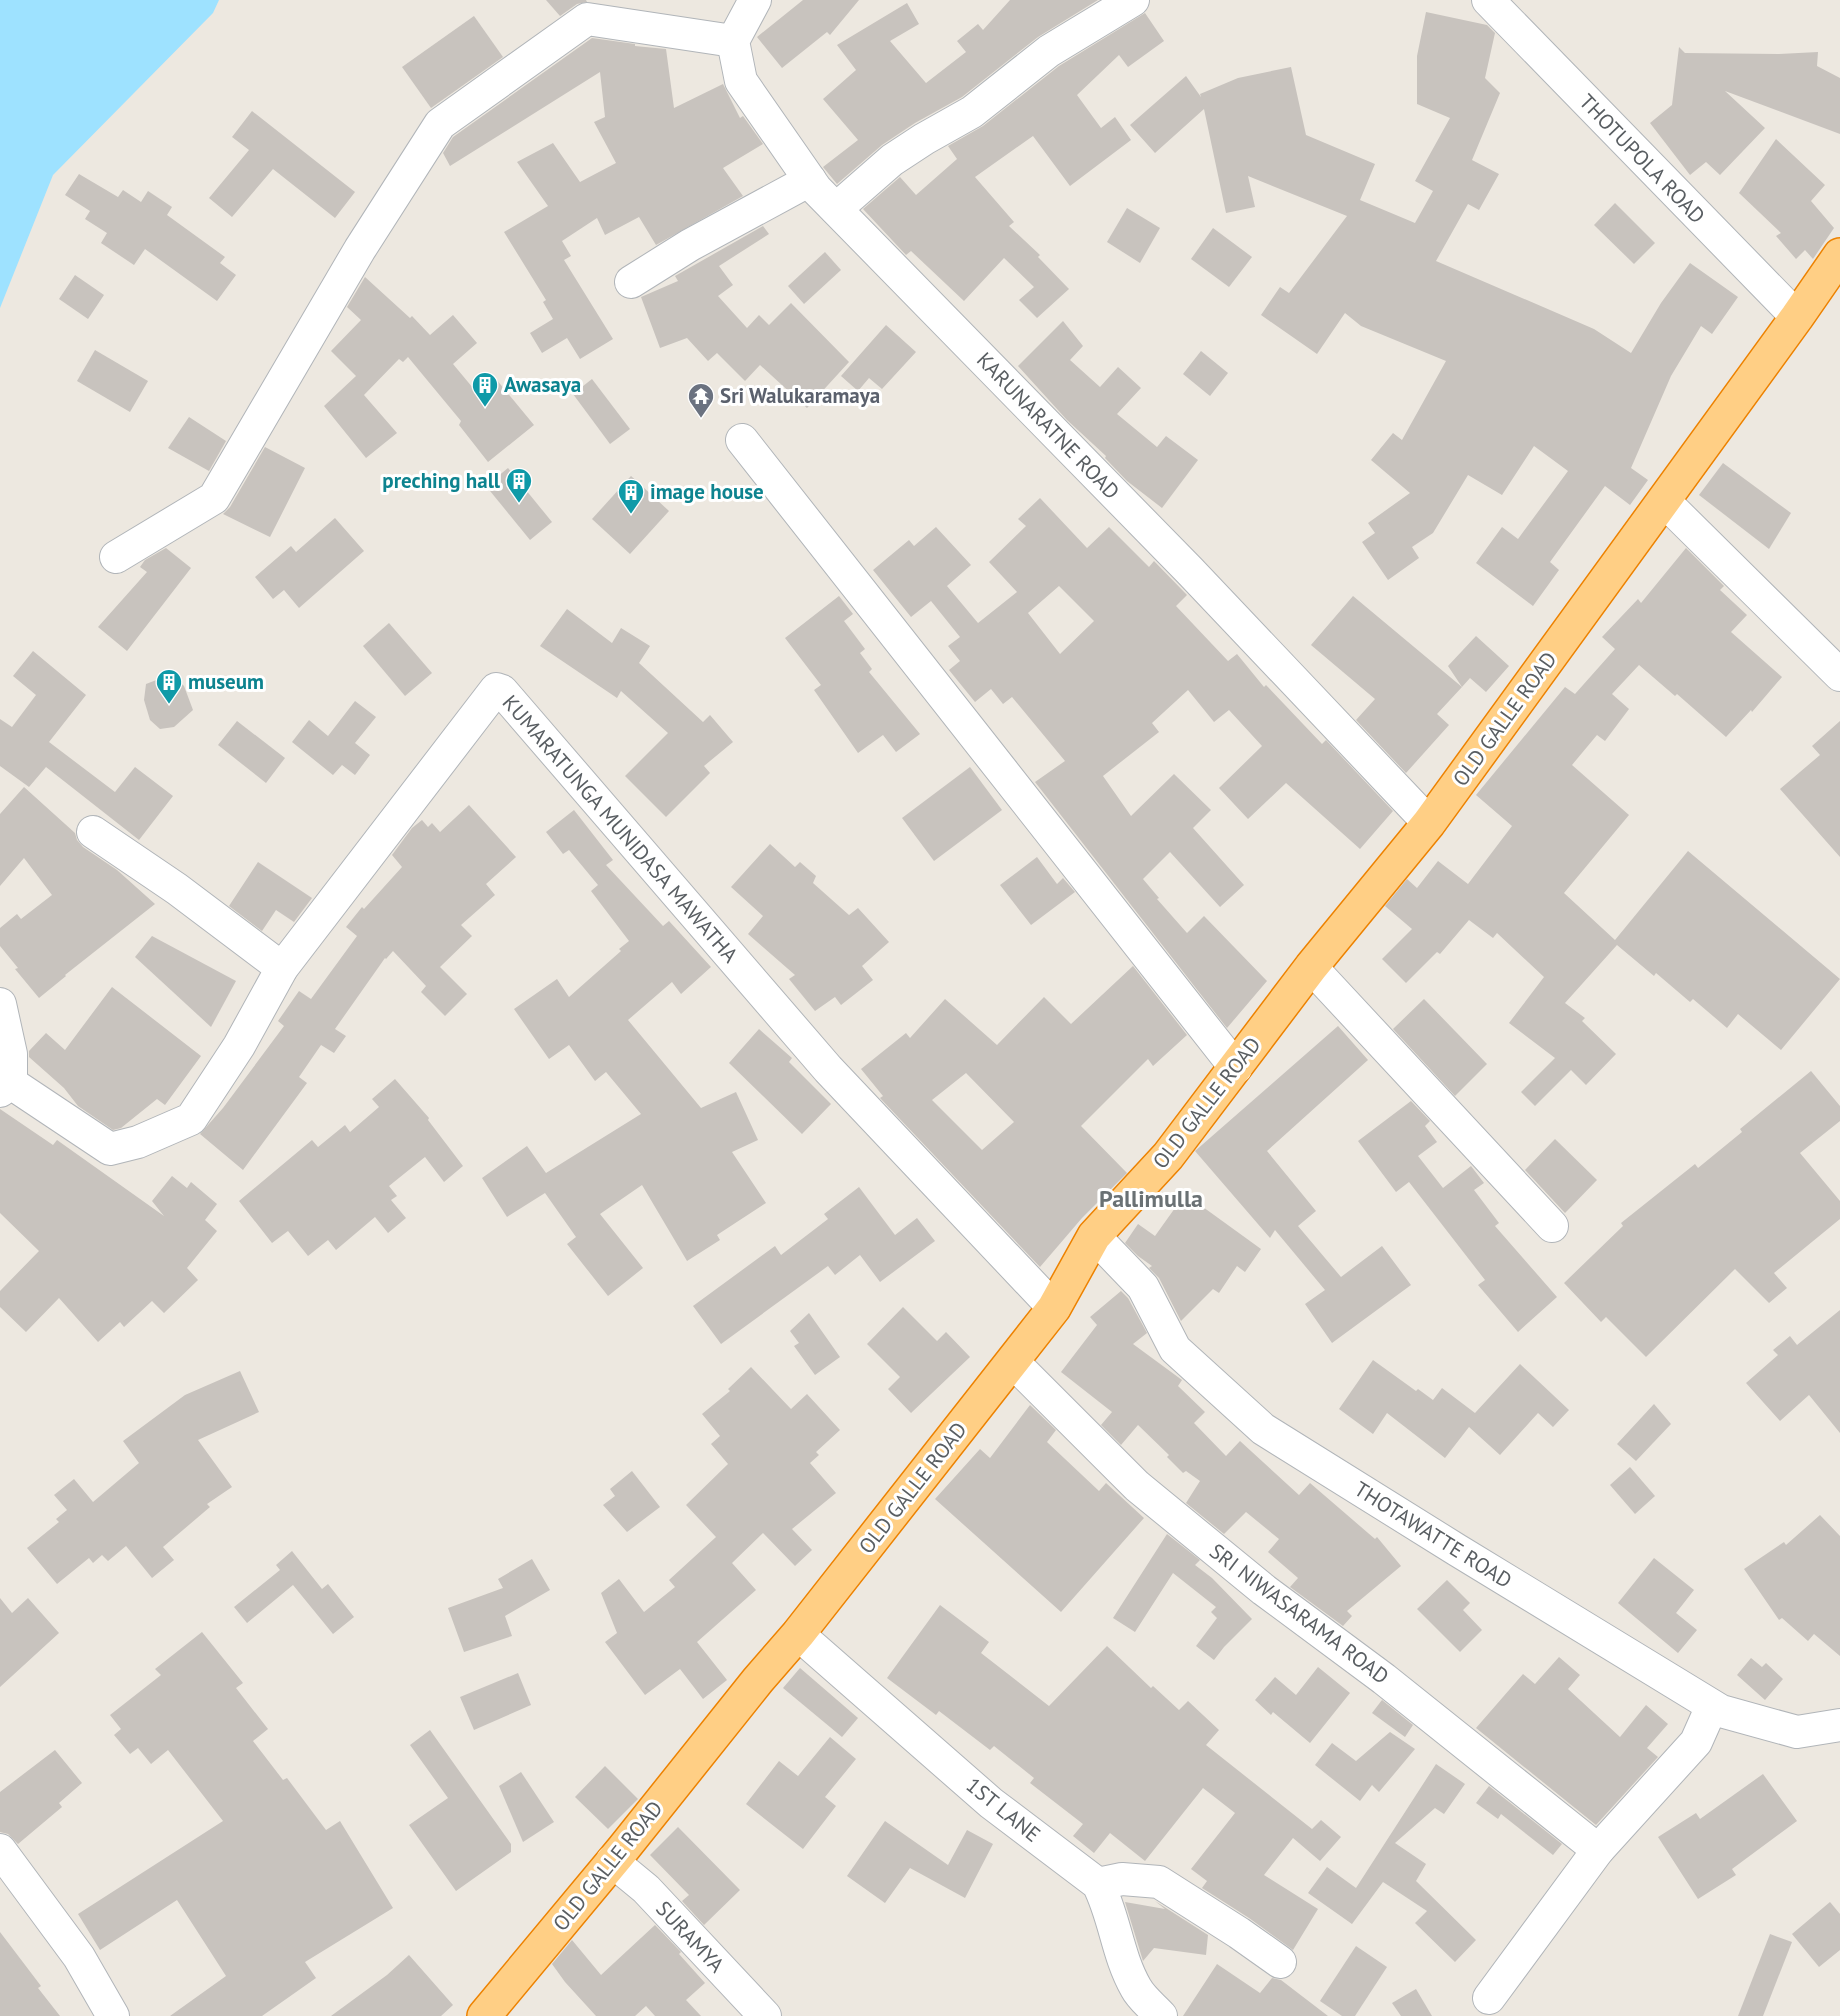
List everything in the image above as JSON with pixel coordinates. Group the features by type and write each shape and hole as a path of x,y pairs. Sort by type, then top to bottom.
{"highway":[{"name":"OLD GALLE ROAD","path":"484,2016 798,1634 1013,1362 1053,1308 1094,1236 1168,1156 1311,967 1429,823 1840,255"}],"street":[{"path":"116,557 214,498 360,249 440,124 587,19 733,41 755,0"},
{"path":"836,209 892,160 972,112 1049,51 1133,0"},
{"name":"THOTUPOLA ROAD","path":"1488,0 1797,317"},
{"name":"KARUNARATNE ROAD","path":"733,41 741,81 810,180 1190,572 1429,823"},
{"path":"631,282 708,235 810,180"},
{"path":"742,440 1236,1068"},
{"path":"1664,501 1840,675"},
{"name":"KUMARATUNGA MUNIDASA MAWATHA","path":"5,1087 110,1149 138,1142 191,1119 239,1046 282,969 496,689 502,691 828,1069 1053,1308"},
{"path":"93,832 177,889 282,969"},
{"path":"1311,967 1552,1226"},
{"path":"0,1004 11,1054 5,1087"},
{"name":"THOTAWATTE ROAD","path":"1094,1236 1143,1287 1175,1349 1263,1429 1721,1711 1797,1732 1840,1725"},
{"name":"SRI NIWASARAMA ROAD","path":"1013,1362 1137,1486 1264,1590 1392,1685 1598,1850"},
{"name":"1ST LANE","path":"798,1634 991,1803 1098,1884 1107,1900 1126,1968 1137,1991 1161,2016"},
{"path":"1489,1998 1598,1850 1696,1743 1712,1706"},
{"path":"0,1850 79,1957 113,2016"},
{"name":"SURAMYA","path":"612,1861 646,1890 765,2016"},
{"path":"1098,1884 1122,1879 1159,1882 1280,1962"}],"water":[{"path":"0,0 219,0 213,13 53,175 0,308"}],"building":[{"path":"546,0 586,0 587,2 577,4 560,16"},
{"path":"803,0 859,0 830,35 827,32 782,68 757,37"},
{"path":"1010,0 1098,0 1038,37 962,97 915,123 882,145 837,184 823,167 858,140 823,99 856,70 837,45 907,3 919,24 890,41 926,83 966,52 957,41 978,24 983,30"},
{"path":"1426,12 1487,25 1495,33 1485,78 1500,93 1472,160 1499,174 1479,210 1468,204 1436,261 1594,329 1631,353 1661,303 1690,263 1738,297 1712,334 1701,326 1671,376 1631,468 1648,480 1630,505 1605,486 1550,562 1559,570 1533,606 1476,563 1502,527 1518,539 1568,471 1534,446 1502,495 1468,475 1433,533 1412,547 1419,558 1388,580 1362,542 1375,533 1368,523 1410,493 1371,460 1393,433 1402,440 1446,361 1361,326 1345,313 1317,354 1261,315 1280,287 1289,293 1347,216 1248,176 1255,207 1226,213 1204,109 1155,153 1130,125 1186,76 1201,97 1200,94 1238,78 1291,67 1306,135 1375,164 1360,200 1415,223 1433,191 1415,181 1450,118 1417,104 1417,56"},
{"path":"1145,13 1164,41 1128,67 1119,55 1077,95 1101,128 1115,117 1131,140 1070,186 1033,136 975,177 1014,222 1009,226 1040,255 1038,257 1069,289 1037,318 1019,300 1034,287 1004,258 964,301 911,251 906,255 863,209 900,177 916,195 957,159 948,146 983,126 1059,66"},
{"path":"474,16 503,57 431,108 402,67"},
{"path":"592,38 666,49 674,108 723,84 740,118 743,116 763,144 723,168 743,196 656,245 639,217 605,235 597,218 562,241 571,256 564,260 613,339 580,359 567,338 542,353 530,333 553,319 543,302 546,300 504,232 548,206 517,162 553,143 580,182 616,163 594,122 605,117 600,72 450,166 443,153 453,137"},
{"path":"1679,47 1685,53 1818,52 1817,66 1840,78 1840,134 1725,91 1765,128 1720,175 1706,162 1690,175 1650,123 1672,105"},
{"path":"252,111 355,192 335,218 273,169 232,217 209,198 249,150 232,137"},
{"path":"1776,139 1825,185 1811,201 1834,228 1813,259 1805,250 1796,259 1776,236 1781,233 1739,193"},
{"path":"79,174 118,197 123,190 141,202 148,191 172,207 167,215 225,257 220,263 236,275 217,301 145,249 134,265 101,243 107,233 85,219 90,211 65,195"},
{"path":"1615,203 1655,243 1634,264 1594,225"},
{"path":"1127,208 1160,228 1140,263 1107,242"},
{"path":"763,226 769,234 719,266 733,285 718,296 747,328 759,315 769,325 791,303 849,362 807,408 760,365 745,381 717,353 708,361 687,338 660,348 641,297 678,281 675,276"},
{"path":"1213,228 1252,257 1229,287 1191,259"},
{"path":"825,252 841,270 804,304 788,286"},
{"path":"75,275 104,295 88,319 59,299"},
{"path":"365,277 410,318 412,316 430,335 453,315 477,343 453,364 478,394 496,379 534,425 488,462 459,425 461,421 408,357 403,362 399,359 364,395 397,433 366,458 324,406 356,376 331,351 361,320 347,307"},
{"path":"1063,321 1083,346 1070,360 1100,387 1118,367 1141,388 1117,414 1157,447 1166,436 1198,460 1162,508 1127,481 1105,458 1106,456 1067,420 1018,366"},
{"path":"886,325 916,352 882,389 869,378 858,391 841,376"},
{"path":"95,350 148,381 130,412 77,381"},
{"path":"1201,351 1228,373 1210,396 1183,374"},
{"path":"592,379 630,429 610,444 573,394"},
{"path":"189,417 226,441 209,471 168,448"},
{"path":"265,447 305,468 270,537 223,514 230,507"},
{"path":"1723,463 1791,513 1769,549 1699,495"},
{"name":"preching hall","path":"508,468 552,522 530,540 486,486"},
{"name":"image house","path":"631,476 669,511 630,554 592,519"},
{"path":"1040,498 1087,548 1109,527 1149,567 1154,561 1187,595 1176,606 1228,661 1237,654 1264,687 1266,685 1322,744 1326,740 1393,811 1360,849 1286,783 1248,819 1219,788 1262,746 1229,710 1214,722 1188,690 1152,723 1159,732 1103,776 1131,816 1174,774 1211,810 1193,828 1244,885 1220,907 1170,852 1143,879 1187,933 1204,916 1267,981 1227,1028 1035,782 1065,761 1012,697 1003,704 991,689 975,702 949,670 960,661 948,646 960,637 931,601 911,617 873,570 909,540 914,546 936,527 971,565 947,586 978,623 1017,592 989,562 1026,526 1018,519","holes":["1059,586 1094,621 1060,654 1028,613"]},
{"path":"335,518 364,551 299,608 284,590 273,599 255,577 291,546 296,552"},
{"path":"166,548 191,568 127,651 98,627 147,572 140,567 145,560"},
{"path":"1686,548 1724,586 1720,590 1747,615 1731,632 1782,677 1752,712 1751,710 1726,737 1677,694 1675,696 1639,665 1612,694 1629,709 1605,741 1597,735 1572,765 1629,815 1564,893 1615,940 1688,851 1840,979 1781,1050 1738,1014 1727,1028 1693,999 1690,1002 1656,973 1654,976 1617,945 1565,1003 1585,1018 1582,1021 1616,1054 1586,1085 1571,1070 1535,1106 1521,1092 1555,1058 1509,1023 1544,977 1497,933 1493,938 1469,920 1440,954 1437,952 1406,983 1382,959 1412,929 1385,906 1407,879 1417,888 1438,861 1468,884 1512,826 1476,795 1565,687 1575,694 1615,649 1602,637 1638,599 1641,603"},
{"path":"839,596 853,614 844,621 865,649 860,653 872,669 869,672 920,734 896,752 883,735 858,753 814,690 821,685 785,638"},
{"path":"1353,596 1462,687 1437,714 1449,725 1406,773 1356,720 1375,699 1311,645"},
{"path":"567,609 612,643 621,628 650,646 639,663 703,722 710,715 733,742 704,766 710,773 666,817 625,776 668,733 621,691 617,698 540,646"},
{"path":"389,623 432,673 405,696 363,646"},
{"path":"1476,636 1509,666 1486,692 1470,678 1462,687 1448,666"},
{"path":"33,651 86,695 49,742 115,792 135,767 173,796 139,840 46,767 29,787 0,766 0,719 12,727 36,695 13,676"},
{"name":"museum","path":"172,674 184,686 193,710 174,727 160,729 150,720 144,700 146,684"},
{"path":"355,701 376,717 355,743 370,755 355,775 342,765 333,775 292,742 309,720 328,736"},
{"path":"237,721 285,758 266,783 218,745"},
{"path":"1840,721 1840,857 1780,789 1820,755 1812,746"},
{"path":"970,767 1002,810 934,861 902,818"},
{"path":"24,787 75,833 83,847 117,870 155,904 39,998 15,969 18,968 0,946 0,928 17,914 21,919 52,895 24,858 0,886 0,814"},
{"path":"469,805 516,857 486,884 495,895 461,925 472,936 440,967 467,994 445,1016 421,992 426,986 393,951 385,958 335,1029 346,1036 334,1053 321,1045 299,1077 307,1083 243,1170 200,1134 223,1108 284,1026 278,1021 299,991 311,999 357,936 346,927 362,907 364,909 402,867 392,855 412,828 422,820 428,827 432,823 440,832"},
{"path":"574,810 613,860 606,865 663,926 669,921 711,967 681,994 672,982 628,1020 701,1108 736,1092 758,1140 732,1152 766,1203 717,1235 720,1240 687,1261 642,1185 600,1214 643,1268 608,1296 567,1244 576,1237 545,1193 507,1217 482,1178 527,1146 546,1173 641,1114 606,1072 595,1081 569,1045 549,1059 514,1009 557,979 569,997 621,951 619,949 629,941 591,891 598,885 569,850 563,854 546,832"},
{"path":"770,844 795,867 800,862 816,876 813,883 849,915 858,908 889,942 862,966 873,980 841,1005 835,997 815,1011 789,979 795,975 748,934 763,916 731,887"},
{"path":"1037,857 1057,884 1063,878 1075,892 1031,925 1000,885"},
{"path":"258,862 312,898 294,922 276,910 262,931 229,906"},
{"path":"152,936 236,981 211,1027 135,957"},
{"path":"1133,966 1187,1035 1153,1066 1148,1059 1081,1126 1127,1173 1082,1218 1040,1267 880,1098 883,1096 861,1069 906,1033 910,1038 945,999 997,1045 1044,997 1071,1024","holes":["966,1073 1014,1122 982,1150 932,1100"]},
{"path":"112,987 201,1056 165,1105 157,1099 121,1128 113,1130 78,1106 64,1088 29,1057 29,1051 46,1033 65,1050"},
{"path":"1424,999 1487,1064 1455,1096 1393,1029"},
{"path":"1338,1026 1368,1060 1267,1151 1316,1211 1298,1226 1341,1277 1382,1246 1411,1285 1332,1343 1305,1304 1325,1290 1275,1230 1270,1238 1195,1151"},
{"path":"759,1029 792,1058 789,1062 831,1104 802,1134 729,1063"},
{"path":"1811,1071 1840,1106 1840,1121 1800,1153 1840,1201 1840,1219 1774,1273 1787,1288 1769,1303 1735,1269 1646,1357 1606,1317 1601,1322 1564,1283 1623,1226 1621,1223 1695,1164 1698,1168 1742,1132 1740,1129"},
{"path":"395,1079 429,1118 428,1120 463,1166 444,1182 425,1157 389,1186 397,1196 391,1200 406,1218 388,1233 375,1217 336,1250 328,1240 308,1256 288,1231 272,1243 239,1201 312,1140 318,1147 345,1125 350,1132 379,1107 372,1099"},
{"path":"1411,1101 1430,1121 1425,1126 1437,1142 1418,1156 1443,1188 1471,1166 1484,1183 1474,1190 1499,1223 1495,1226 1557,1297 1518,1332 1478,1285 1485,1280 1409,1182 1396,1192 1358,1141"},
{"path":"0,1109 53,1145 57,1140 164,1216 152,1201 172,1176 187,1188 191,1182 217,1204 205,1220 217,1231 187,1268 198,1280 164,1313 152,1301 124,1327 120,1322 98,1342 59,1298 26,1332 0,1307 0,1291 39,1251 0,1213"},
{"path":"1555,1139 1597,1180 1565,1213 1525,1170"},
{"path":"859,1187 895,1235 917,1218 935,1241 880,1282 860,1255 835,1275 828,1266 721,1344 693,1306 775,1246 781,1255 828,1219 824,1214"},
{"path":"1185,1194 1261,1249 1245,1272 1237,1266 1219,1293 1213,1289 1181,1321 1159,1278 1149,1268 1152,1266 1125,1243 1138,1224 1155,1236"},
{"path":"1121,1291 1128,1298 1147,1333 1133,1344 1182,1380 1178,1386 1205,1412 1194,1423 1226,1456 1240,1441 1299,1495 1310,1483 1375,1539 1377,1537 1401,1566 1347,1611 1352,1616 1343,1626 1290,1587 1298,1578 1268,1552 1279,1539 1246,1512 1224,1534 1186,1503 1200,1481 1186,1471 1183,1473 1167,1457 1169,1455 1138,1425 1121,1445 1101,1425 1112,1412 1061,1372 1097,1325 1090,1317"},
{"path":"903,1307 937,1341 946,1332 970,1357 911,1413 888,1389 900,1377 867,1344"},
{"path":"1840,1310 1840,1433 1809,1395 1780,1421 1746,1383 1778,1355 1773,1350 1790,1336 1797,1345"},
{"path":"809,1313 840,1357 815,1375 794,1346 799,1343 790,1331"},
{"path":"1373,1360 1416,1391 1418,1389 1433,1400 1442,1388 1475,1413 1520,1364 1569,1410 1553,1427 1538,1413 1500,1455 1469,1427 1445,1458 1387,1413 1373,1434 1339,1409"},
{"path":"751,1367 791,1409 807,1394 840,1430 816,1452 819,1455 810,1463 836,1493 792,1529 812,1550 795,1566 763,1533 732,1563 756,1590 697,1642 727,1680 703,1699 680,1669 645,1695 605,1642 617,1633 601,1593 619,1579 644,1612 675,1587 669,1580 716,1537 686,1505 728,1464 711,1444 720,1436 702,1414 730,1391 728,1389"},
{"path":"240,1371 259,1412 198,1440 232,1487 207,1504 210,1507 163,1547 174,1560 152,1578 126,1546 108,1561 102,1555 93,1563 89,1558 57,1584 27,1548 59,1522 56,1519 67,1510 54,1495 74,1479 93,1502 139,1463 123,1441 185,1395"},
{"path":"1654,1404 1671,1424 1636,1461 1617,1444"},
{"path":"1030,1405 1056,1430 1047,1442 1099,1491 1106,1483 1144,1518 1061,1612 935,1499 980,1449 990,1458"},
{"path":"1630,1467 1655,1496 1635,1514 1610,1485"},
{"path":"632,1471 660,1507 627,1532 603,1505 615,1496 610,1489"},
{"path":"1820,1515 1840,1536 1840,1656 1814,1634 1808,1641 1782,1618 1779,1620 1744,1569 1784,1542 1786,1545"},
{"path":"1167,1534 1200,1560 1195,1565 1212,1578 1252,1619 1214,1660 1196,1646 1217,1618 1211,1612 1216,1607 1173,1573 1135,1632 1113,1618"},
{"path":"292,1551 322,1589 328,1584 354,1617 333,1634 293,1585 247,1623 234,1607 280,1570 276,1565"},
{"path":"1654,1558 1694,1590 1676,1613 1697,1630 1678,1653 1618,1603"},
{"path":"532,1559 550,1590 505,1616 512,1636 464,1652 448,1608 503,1588 498,1579"},
{"path":"1447,1580 1470,1603 1463,1610 1482,1630 1460,1652 1417,1609"},
{"path":"0,1598 12,1613 28,1598 59,1633 0,1687"},
{"path":"940,1605 989,1642 981,1653 1049,1706 1107,1646 1151,1688 1153,1686 1179,1710 1188,1701 1219,1730 1206,1745 1312,1829 1321,1820 1341,1837 1320,1861 1293,1838 1264,1875 1318,1909 1293,1950 1202,1888 1207,1881 1191,1869 1235,1813 1203,1788 1145,1861 1110,1833 1094,1853 1073,1836 1083,1824 1030,1783 1034,1778 994,1746 990,1750 939,1711 936,1715 887,1678"},
{"path":"202,1632 243,1683 236,1688 268,1729 253,1741 283,1780 287,1778 326,1830 340,1821 393,1908 305,1962 316,1978 262,2016 170,2016 226,1976 177,1900 100,1950 78,1914 223,1821 168,1750 151,1764 138,1748 130,1754 114,1735 121,1729 110,1715 161,1675 155,1669"},
{"path":"1559,1657 1580,1675 1568,1689 1620,1737 1646,1705 1668,1724 1647,1748 1658,1757 1596,1825 1476,1728 1523,1674 1535,1684"},
{"path":"1751,1658 1762,1667 1766,1663 1783,1679 1765,1700 1737,1675"},
{"path":"1318,1667 1350,1693 1310,1743 1273,1712 1271,1715 1255,1700 1275,1677 1296,1695"},
{"path":"800,1668 858,1718 842,1737 783,1688"},
{"path":"518,1673 531,1705 474,1730 460,1697"},
{"path":"1382,1700 1413,1725 1405,1737 1372,1713"},
{"path":"430,1730 511,1844 511,1852 456,1891 409,1825 448,1798 410,1745"},
{"path":"1390,1732 1415,1749 1379,1792 1372,1785 1360,1801 1315,1765 1332,1743 1356,1761"},
{"path":"830,1737 856,1759 825,1797 836,1806 803,1849 746,1804 779,1761 798,1776"},
{"path":"55,1750 82,1783 59,1803 62,1807 18,1844 8,1834 0,1832 0,1792"},
{"path":"1436,1764 1465,1784 1444,1814 1435,1808 1395,1843 1426,1864 1416,1881 1476,1940 1455,1962 1415,1923 1427,1911 1383,1882 1352,1924 1308,1893 1327,1867 1356,1888"},
{"path":"605,1766 638,1799 608,1829 575,1797"},
{"path":"521,1772 554,1822 523,1842 499,1786"},
{"path":"1763,1774 1797,1821 1732,1869 1736,1875 1698,1899 1658,1837 1696,1813 1700,1819"},
{"path":"1489,1786 1562,1844 1553,1855 1501,1814 1498,1819 1476,1803"},
{"path":"885,1821 948,1865 967,1830 993,1844 965,1898 910,1868 885,1903 847,1876"},
{"path":"678,1827 740,1890 704,1925 682,1901 689,1895 650,1855"},
{"path":"1155,1901 1208,1935 1206,1955 1154,1948 1143,1961 1125,1902 1165,1909"},
{"path":"1830,1902 1840,1914 1840,1950 1819,1967 1792,1934"},
{"path":"655,1925 681,1952 679,1954 705,1983 686,2000 701,2016 655,2016 646,2006 635,2016 596,2016 552,1964 572,1940 601,1975"},
{"path":"0,1932 41,1986 38,1988 60,2016 0,2016"},
{"path":"1770,1934 1792,1942 1763,2016 1738,2016"},
{"path":"1356,1946 1387,1967 1355,2016 1342,2016 1320,2001"},
{"path":"409,1955 453,2005 441,2016 331,2016 387,1975"},
{"path":"1217,1964 1260,1993 1272,1978 1281,1980 1328,2016 1183,2016"},
{"path":"1416,1989 1432,2016 1401,2016 1392,2003"}],"place":[{"name":"Awasaya","path":"485,408"},
{"name":"Sri Walukaramaya","path":"701,419"},
{"name":"preching hall","path":"519,504"},
{"name":"image house","path":"631,515"},
{"name":"museum","path":"169,705"}],"district":[{"name":"Pallimulla","path":"1151,1199"}]}
